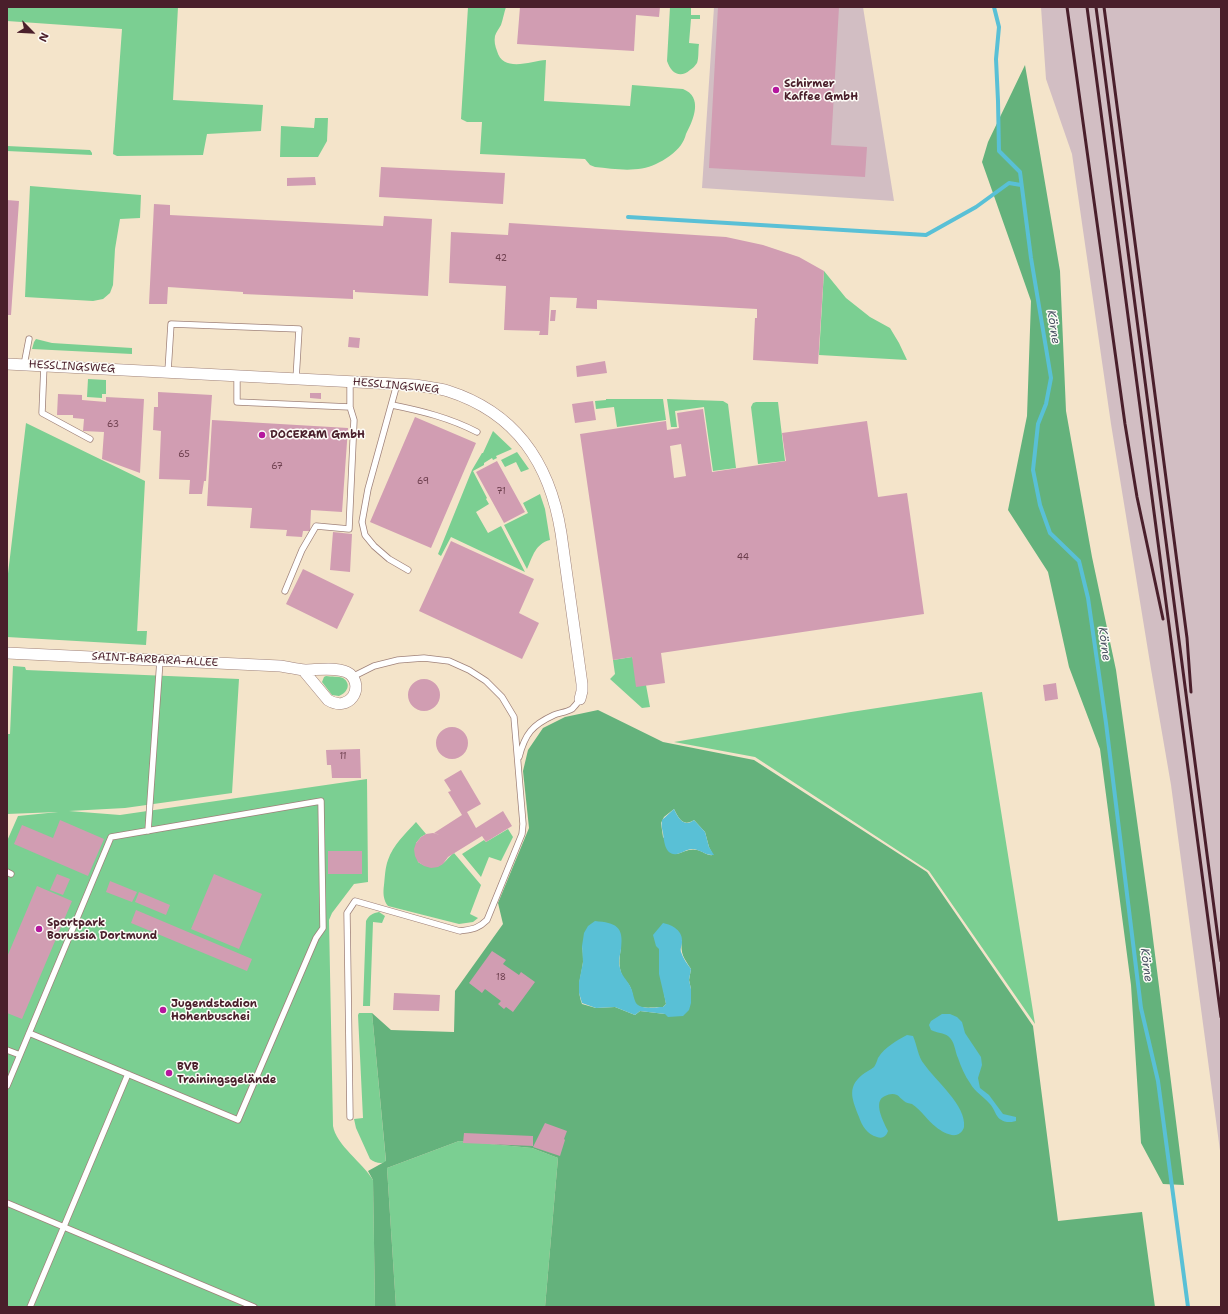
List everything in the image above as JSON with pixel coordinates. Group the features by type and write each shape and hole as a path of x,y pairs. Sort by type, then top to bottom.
{"street":[{"name":"HESSLINGSWEG","path":"7,364 168,371 397,384 447,390 477,403 502,419 512,428 532,452 543,469 551,489 558,510 582,684 580,699"},
{"name":"SAINT-BARBARA-ALLEE","path":"7,653 280,666 303,670 342,670 352,677"},
{"path":"303,670 328,700 334,704 346,703 351,698 355,692 356,686 352,677"}],"lane":[{"path":"168,371 171,324 299,329 296,379"},
{"path":"24,365 29,339"},
{"path":"44,365 42,413 90,439"},
{"path":"237,375 237,402 350,406"},
{"path":"285,591 302,550 316,526 349,529 354,420 350,406 350,382"},
{"path":"397,384 368,489 362,522 365,535 374,546 389,559 408,570"},
{"path":"392,405 433,414 457,422 477,432"},
{"path":"350,1117 347,913 355,901 460,930 471,930 480,927 487,920 522,834 523,824 514,717 502,697 486,681 469,670 449,661 424,658 398,660 374,666 352,677"},
{"path":"148,831 160,660"},
{"path":"518,759 523,741 541,721 555,714 571,710 580,699"},
{"path":"7,1086 29,1033 111,837 321,801 323,928 316,938 238,1120 29,1033"},
{"path":"7,1050 20,1055"},
{"path":"30,1307 128,1074"},
{"path":"7,1203 254,1307"}],"shaded area":[{"path":"714,7 863,7 894,201 702,188"},
{"path":"1041,7 1221,7 1221,1158 1171,785 1111,424 1072,154 1046,79"}],"green space":[{"path":"7,7 178,7 173,100 263,105 261,131 207,134 203,155 117,156 113,154 122,29 7,21"},
{"path":"468,7 506,7 501,25 495,36 497,51 500,58 511,64 546,60 544,101 630,106 632,85 683,89 693,97 695,109 692,122 681,145 666,158 649,167 641,169 595,167 590,165 585,159 480,154 482,122 467,122 461,119"},
{"path":"670,7 691,7 691,15 700,15 700,19 691,19 689,43 699,44 698,61 693,68 683,74 673,71 667,61"},
{"path":"1025,65 1060,271 1066,411 1092,557 1116,670 1149,907 1184,1185 1163,1184 1141,1143 1131,985 1100,749 1069,667 1048,572 1008,510 1027,416 1031,301 982,162 988,142"},
{"path":"315,118 328,118 327,141 318,157 280,157 281,126 314,128"},
{"path":"7,146 90,150 92,155 7,151"},
{"path":"30,186 141,195 140,218 120,219 115,249 113,285 110,293 103,299 93,301 25,297"},
{"path":"824,271 846,298 870,317 890,328 907,360 819,355"},
{"path":"36,339 52,343 132,348 132,354 32,349"},
{"path":"88,379 106,380 106,394 102,394 102,398 87,397"},
{"path":"606,399 663,399 666,420 617,427 614,407 596,409 595,401"},
{"path":"667,399 723,401 728,404 736,468 713,471 704,407 675,411 677,427 671,427"},
{"path":"778,402 785,461 758,464 751,407 753,403"},
{"path":"26,423 145,481 137,631 147,631 146,645 7,637 7,582"},
{"path":"493,431 512,449 496,456 497,458 493,460 492,458 484,463 484,465 473,471 489,504 476,512 488,533 501,526 525,572 451,537 441,556 438,554 472,470 483,453"},
{"path":"517,452 529,469 521,472 516,462 505,467 501,460"},
{"path":"540,494 545,509 550,540 541,544 533,555 527,569 504,525 528,513 523,503"},
{"path":"632,657 646,685 650,707 642,708 610,679 615,674 613,660"},
{"name":"BVB Trainingsgelände","path":"13,666 25,667 26,670 239,679 232,793 125,808 69,811 120,815 367,779 368,882 354,884 332,913 329,920 333,1126 335,1133 344,1147 373,1180 375,1307 7,1307 7,841 18,816 58,812 7,814 7,734 10,734"},
{"path":"326,676 339,677 346,680 348,686 346,691 339,696 332,695 322,682"},
{"path":"982,692 1035,1024 929,871 755,757 674,742 851,712"},
{"path":"598,710 663,742 754,760 927,872 1033,1026 1058,1221 1142,1212 1155,1307 545,1307 558,1158 532,1148 459,1141 387,1168 396,1307 375,1307 373,1180 368,1171 386,1161 372,1013 391,1030 454,1032 455,991 503,924 498,903 529,828 523,771 528,750 543,728 565,717","holes":["674,809 682,821 687,823 694,820 705,832 713,855 694,850 687,850 677,854 663,837 661,823 664,817","682,940 682,952 691,969 689,980 691,989 665,1014 640,1011 635,1015 615,1007 596,1008 582,1004 579,992 583,962 582,946 621,948 619,960 620,968 624,979 630,986 634,1001 638,1006 650,1008 663,1007 666,1004 659,963 659,949"]},
{"path":"416,822 426,834 416,843 418,862 427,866 439,866 454,853 481,885 470,914 478,918 473,922 459,924 388,906 386,904 384,899 384,890 388,860 396,844"},
{"path":"508,829 513,837 501,861 489,857 481,877 462,854 484,840 486,842"},
{"path":"379,912 385,916 382,923 373,922 370,1006 363,1006 366,921 368,917"},
{"path":"359,1013 372,1013 386,1162 382,1163 370,1159 356,1128 354,1119 363,1118"},
{"path":"459,1141 532,1148 558,1158 545,1307 396,1307 387,1168"}],"water":[{"path":"674,809 677,816 682,821 687,823 694,820 705,832 709,847 714,855 692,849 677,854 670,853 664,840 662,820"},
{"path":"595,921 613,925 620,931 622,941 619,965 621,971 631,988 637,1004 652,1008 663,1007 666,1004 659,974 659,949 656,946 653,935 663,923 677,929 682,938 681,952 691,969 689,980 691,989 691,1003 689,1010 683,1016 668,1017 665,1014 640,1011 635,1015 615,1007 596,1008 582,1003 579,993 579,982 583,962 582,946 584,933 588,926"},
{"path":"942,1014 950,1014 957,1017 962,1022 965,1033 981,1057 982,1065 978,1078 980,1088 989,1095 1003,1114 1016,1117 1016,1121 1007,1122 998,1117 992,1106 974,1089 968,1080 950,1038 946,1035 931,1030 929,1025 931,1021"},
{"path":"907,1035 913,1036 922,1061 956,1102 961,1111 964,1119 964,1127 959,1134 951,1135 940,1130 933,1125 915,1106 905,1102 898,1095 894,1094 885,1096 879,1102 880,1112 888,1131 884,1137 879,1138 873,1136 862,1124 853,1100 852,1090 854,1085 862,1075 874,1067 878,1058 887,1047"}],"building":[{"path":"520,7 660,7 659,17 636,15 634,51 517,44"},
{"path":"718,7 839,7 831,145 867,147 865,177 709,168"},
{"path":"381,167 505,173 503,204 379,197"},
{"path":"315,177 316,185 287,186 287,178"},
{"path":"7,200 19,201 11,315 7,315"},
{"path":"154,204 170,205 170,215 383,226 384,216 432,219 428,296 355,292 355,290 353,290 353,299 243,294 243,292 168,287 167,304 149,304"},
{"path":"509,223 726,237 763,245 799,257 824,271 818,364 753,360 755,318 757,318 757,309 597,300 597,309 576,308 577,298 550,297 548,335 539,335 540,331 504,330 506,286 449,283 451,232 508,235"},
{"path":"551,310 556,310 555,321 550,321"},
{"path":"349,337 360,338 359,348 348,347"},
{"path":"605,361 607,373 577,377 576,366"},
{"path":"158,392 212,395 206,481 204,481 202,494 189,494 190,480 159,479 161,431 153,430 154,407 158,407"},
{"path":"310,393 321,393 321,399 310,398"},
{"path":"58,394 82,395 82,400 106,402 106,397 144,399 140,473 102,459 104,432 83,431 84,419 73,418 73,415 57,415"},
{"path":"593,401 596,420 575,423 572,404"},
{"path":"703,409 712,472 786,461 782,433 867,421 878,497 907,493 924,614 661,653 665,683 636,687 632,657 613,660 580,434 666,421 667,430 679,428 677,413","holes":["681,444 686,476 674,478 670,446"]},
{"path":"415,417 476,443 431,548 370,522"},
{"path":"212,420 348,428 342,512 311,510 310,531 303,531 302,537 286,536 287,530 250,528 252,508 207,506"},
{"path":"497,461 525,512 504,523 476,472"},
{"path":"333,532 352,534 350,572 330,570"},
{"path":"451,541 534,579 519,613 539,623 522,659 419,611"},
{"path":"303,569 354,594 337,629 286,604"},
{"path":"421,679 427,679 437,686 440,695 439,701 433,708 427,711 421,711 411,704 408,698 408,692 415,682"},
{"path":"1056,683 1058,699 1045,701 1043,685"},
{"path":"449,727 455,727 465,734 468,743 467,749 461,756 455,759 449,759 439,752 436,746 436,740 443,730"},
{"path":"360,749 361,778 332,778 331,765 327,765 326,750"},
{"path":"461,770 481,804 467,812 476,828 503,811 512,826 486,842 482,836 448,857 443,864 438,867 431,868 424,866 418,862 415,856 414,849 416,843 426,834 433,833 440,835 434,833 462,815 448,792 451,791 444,780"},
{"path":"60,820 104,839 88,876 14,844 22,825 53,838"},
{"path":"328,851 362,851 362,874 328,874"},
{"path":"57,874 70,879 63,895 50,890"},
{"path":"214,874 262,894 239,949 191,929"},
{"path":"110,881 137,892 132,902 106,892"},
{"name":"Sportpark Borussia Dortmund","path":"37,886 72,901 22,1019 7,1013 7,957"},
{"path":"139,892 170,905 166,915 135,902"},
{"path":"136,910 252,959 247,971 131,923"},
{"path":"492,951 506,960 503,964 519,975 521,972 535,982 513,1012 506,1007 504,1009 498,1004 501,1001 485,989 482,993 469,983"},
{"path":"394,993 440,995 439,1011 393,1010"},
{"path":"545,1123 567,1131 560,1156 533,1147"},
{"path":"464,1133 533,1136 533,1146 463,1143"}],"waterway":[{"name":"Körne","path":"994,7 999,27 996,59 999,151 1020,172 1031,258 1051,378 1046,404 1038,424 1033,470 1040,505 1050,533 1079,561 1088,598 1106,723 1141,1008 1158,1081 1188,1307"},
{"path":"628,217 926,235 976,207 1009,183 1021,185"}],"railway":[{"path":"1067,7 1125,424 1137,497 1163,619"},
{"path":"1087,7 1221,1017"},
{"path":"1096,7 1221,961"},
{"path":"1104,7 1187,638 1191,692"}],"place":[{"name":"Schirmer Kaffee GmbH","path":"776,90"},
{"name":"DOCERAM GmbH","path":"262,435"},
{"name":"Sportpark Borussia Dortmund","path":"39,929"},
{"name":"Jugendstadion Hohenbuschei","path":"163,1010"},
{"name":"BVB Trainingsgelände","path":"169,1073"}]}
